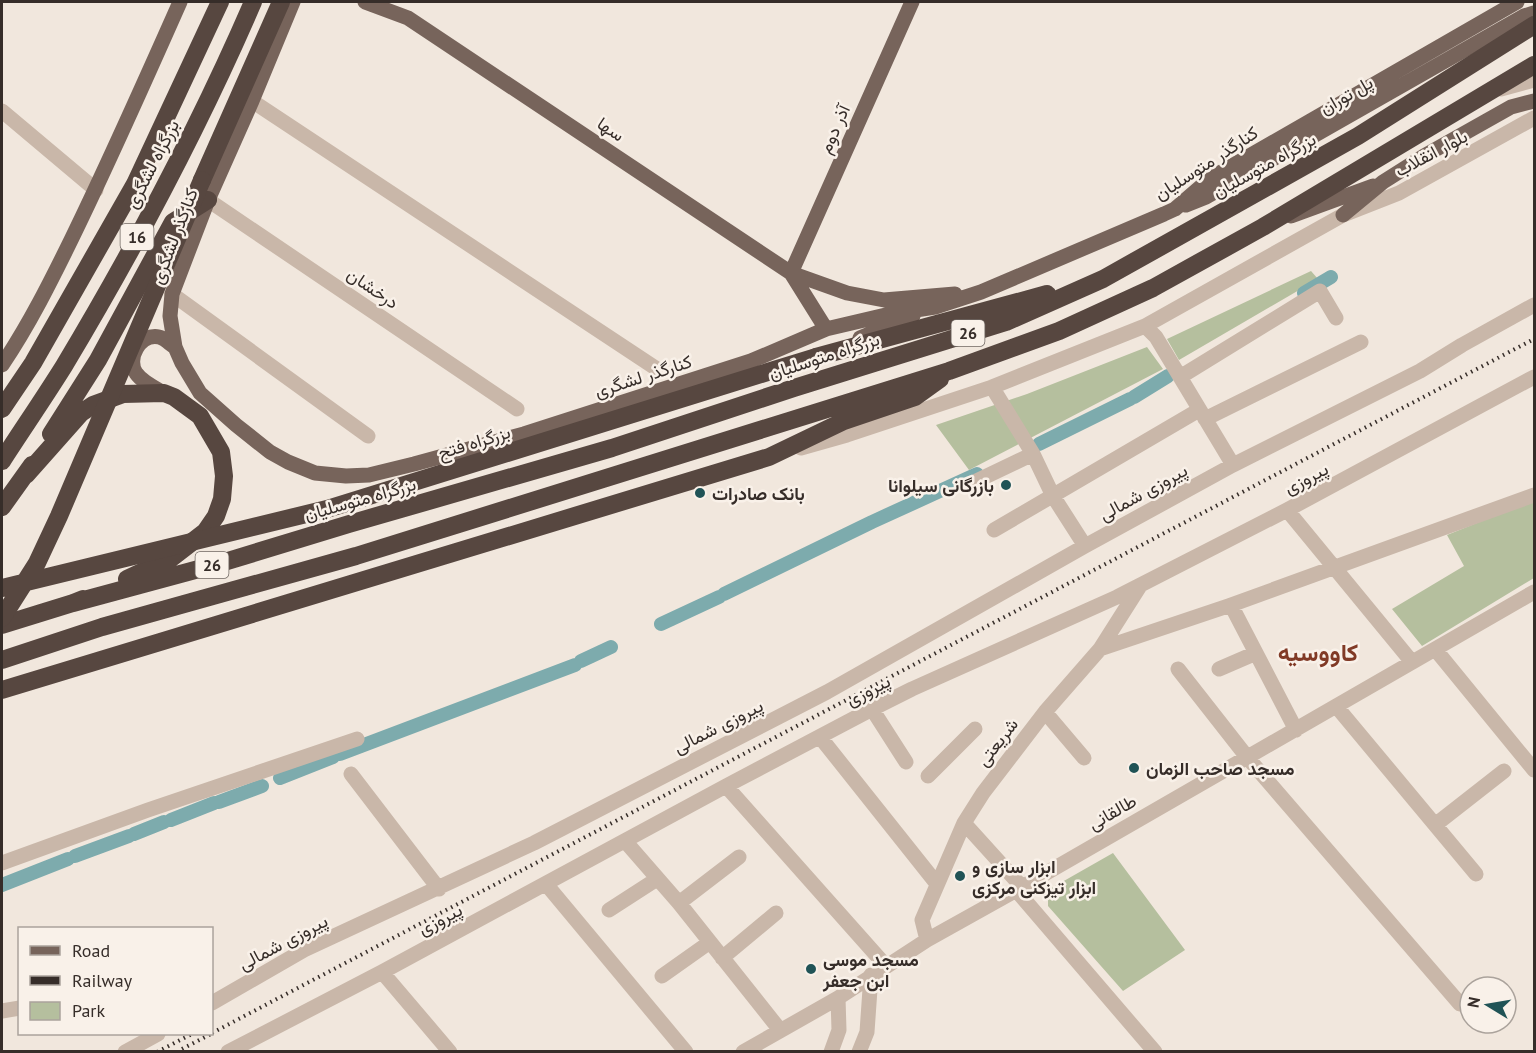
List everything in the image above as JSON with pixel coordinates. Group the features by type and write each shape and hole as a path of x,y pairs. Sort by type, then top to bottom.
{"highway":[{"name":"بزرگراه لشگری","path":"2,409 33,363 135,184 220,2"},
{"name":"بزرگراه لشگری","path":"2,461 63,367 153,209 225,66 253,2"},
{"path":"2,618 37,563 59,516 202,180 281,2"},
{"name":"بزرگراه متوسلیان","path":"73,603 221,563 612,448 1006,322 1103,279 1358,136 1534,25"},
{"name":"26","path":"2,660 102,627 356,556 949,371 1059,331 1143,292 1263,227 1534,65"},
{"path":"26,475 98,360 173,222 208,200"},
{"name":"بزرگراه فتح","path":"2,588 327,509 816,357 1103,279"},
{"path":"2,690 770,457 844,421 915,398 949,371"},
{"path":"2,507 26,475 81,413 93,405 123,394 164,393 174,397 200,416 221,452 225,476 222,499 216,516 205,532 170,560 73,603"},
{"name":"26","path":"2,625 73,603"}],"main road":[{"path":"2,365 53,276 96,190 180,2"},
{"name":"کنارگذر لشگری","path":"292,2 252,101 208,200 172,294 170,315 175,347 200,393 270,452 315,473 346,476 369,475 524,434 751,361 826,329"},
{"path":"365,2 408,18"},
{"path":"394,2 408,18"},
{"name":"آذر دوم","path":"791,273 912,2"},
{"name":"کنارگذر متوسلیان","path":"826,329 890,314 935,307 981,292 1175,209 1211,178 1517,2"},
{"name":"پل توران","path":"1175,209 1206,197 1524,16 1534,13"},
{"name":"سها","path":"408,18 791,273 847,293 884,300 981,292"},
{"path":"1343,215 1383,182 1424,156 1512,107 1534,101"},
{"path":"1263,227 1383,182"},
{"name":"سها","path":"791,273 826,329"},
{"path":"816,357 935,307"},
{"path":"164,393 136,373 132,364 135,352 143,340 148,338 159,337 175,347"}],"street":[{"path":"1487,93 1534,80"},
{"path":"252,101 657,369"},
{"path":"2,111 96,190"},
{"name":"بلوار انقلاب","path":"770,457 847,435 992,387 1145,326 1343,215 1399,193 1534,118"},
{"name":"درخشان","path":"208,200 517,409"},
{"path":"1180,377 1320,291 1336,318"},
{"path":"172,294 369,436"},
{"name":"پیروزی شمالی","path":"213,1002 304,950 534,843 827,692 1085,546 1233,465 1419,371 1534,305"},
{"path":"1145,326 1156,337 1233,465"},
{"path":"994,530 1202,414 1361,342"},
{"name":"پیروزی","path":"228,1052 872,709 1140,586 1534,377"},
{"path":"992,387 1033,454 1053,496 1085,546"},
{"path":"968,485 1033,454"},
{"path":"1100,649 1231,605 1534,495"},
{"path":"1287,510 1412,662"},
{"name":"شریعتی","path":"927,940 922,920 964,823 983,793 1045,712 1100,649 1140,586"},
{"name":"طالقانی","path":"743,1052 838,998 927,940 1534,592"},
{"path":"1231,605 1296,730"},
{"path":"1435,649 1534,770"},
{"path":"1219,669 1256,653"},
{"path":"1178,669 1247,757 1458,1002"},
{"path":"1336,706 1476,874"},
{"path":"872,709 906,762"},
{"path":"1045,712 1084,758"},
{"path":"927,776 975,729"},
{"path":"820,737 937,884"},
{"path":"2,863 148,810 357,739"},
{"path":"1435,825 1504,771"},
{"path":"351,774 439,889"},
{"path":"726,786 886,966"},
{"path":"964,823 1155,1052"},
{"path":"625,841 679,903 780,1030"},
{"path":"679,903 739,857"},
{"path":"609,910 657,879"},
{"path":"546,884 686,1052"},
{"path":"722,958 776,913"},
{"path":"662,976 710,942"},
{"path":"382,972 450,1052"},
{"path":"859,1052 867,1032 871,975"},
{"path":"831,1052 839,1030 838,998"},
{"path":"2,1011 18,1008"},
{"path":"839,1030 867,1032"},
{"path":"124,1052 156,1035"}],"green space":[{"path":"1311,271 1318,279 1179,360 1167,339"},
{"path":"1147,347 1163,369 969,470 936,425 1027,394"},
{"path":"1534,500 1534,578 1422,646 1392,609 1464,566 1447,535"},
{"path":"1113,853 1185,950 1123,991 1048,906 1048,890"}],"waterway":[{"path":"1304,293 1331,277"},
{"path":"1134,397 1168,376"},
{"path":"1039,444 1130,399"},
{"path":"724,594 977,474"},
{"path":"661,624 719,597"},
{"path":"581,661 611,647"},
{"path":"340,754 575,665"},
{"path":"280,778 333,757"},
{"path":"219,802 262,786"},
{"path":"171,820 214,803"},
{"path":"134,834 164,822"},
{"path":"75,856 129,836"},
{"path":"2,885 68,859"}],"railway":[{"path":"213,1032 1534,339"},
{"path":"157,1052 190,1035"},
{"path":"182,1049 209,1035"}],"place":[{"name":"بازرگانی سیلوانا","path":"1006,485"},
{"name":"بانک صادرات","path":"700,493"},
{"name":"مسجد صاحب الزمان","path":"1134,768"},
{"name":"ابزار سازی و ابزار تیزکنی مرکزی","path":"960,876"},
{"name":"مسجد موسی ابن جعفر","path":"811,969"}],"district":[{"name":"کاووسیه","path":"1318,652"}]}
